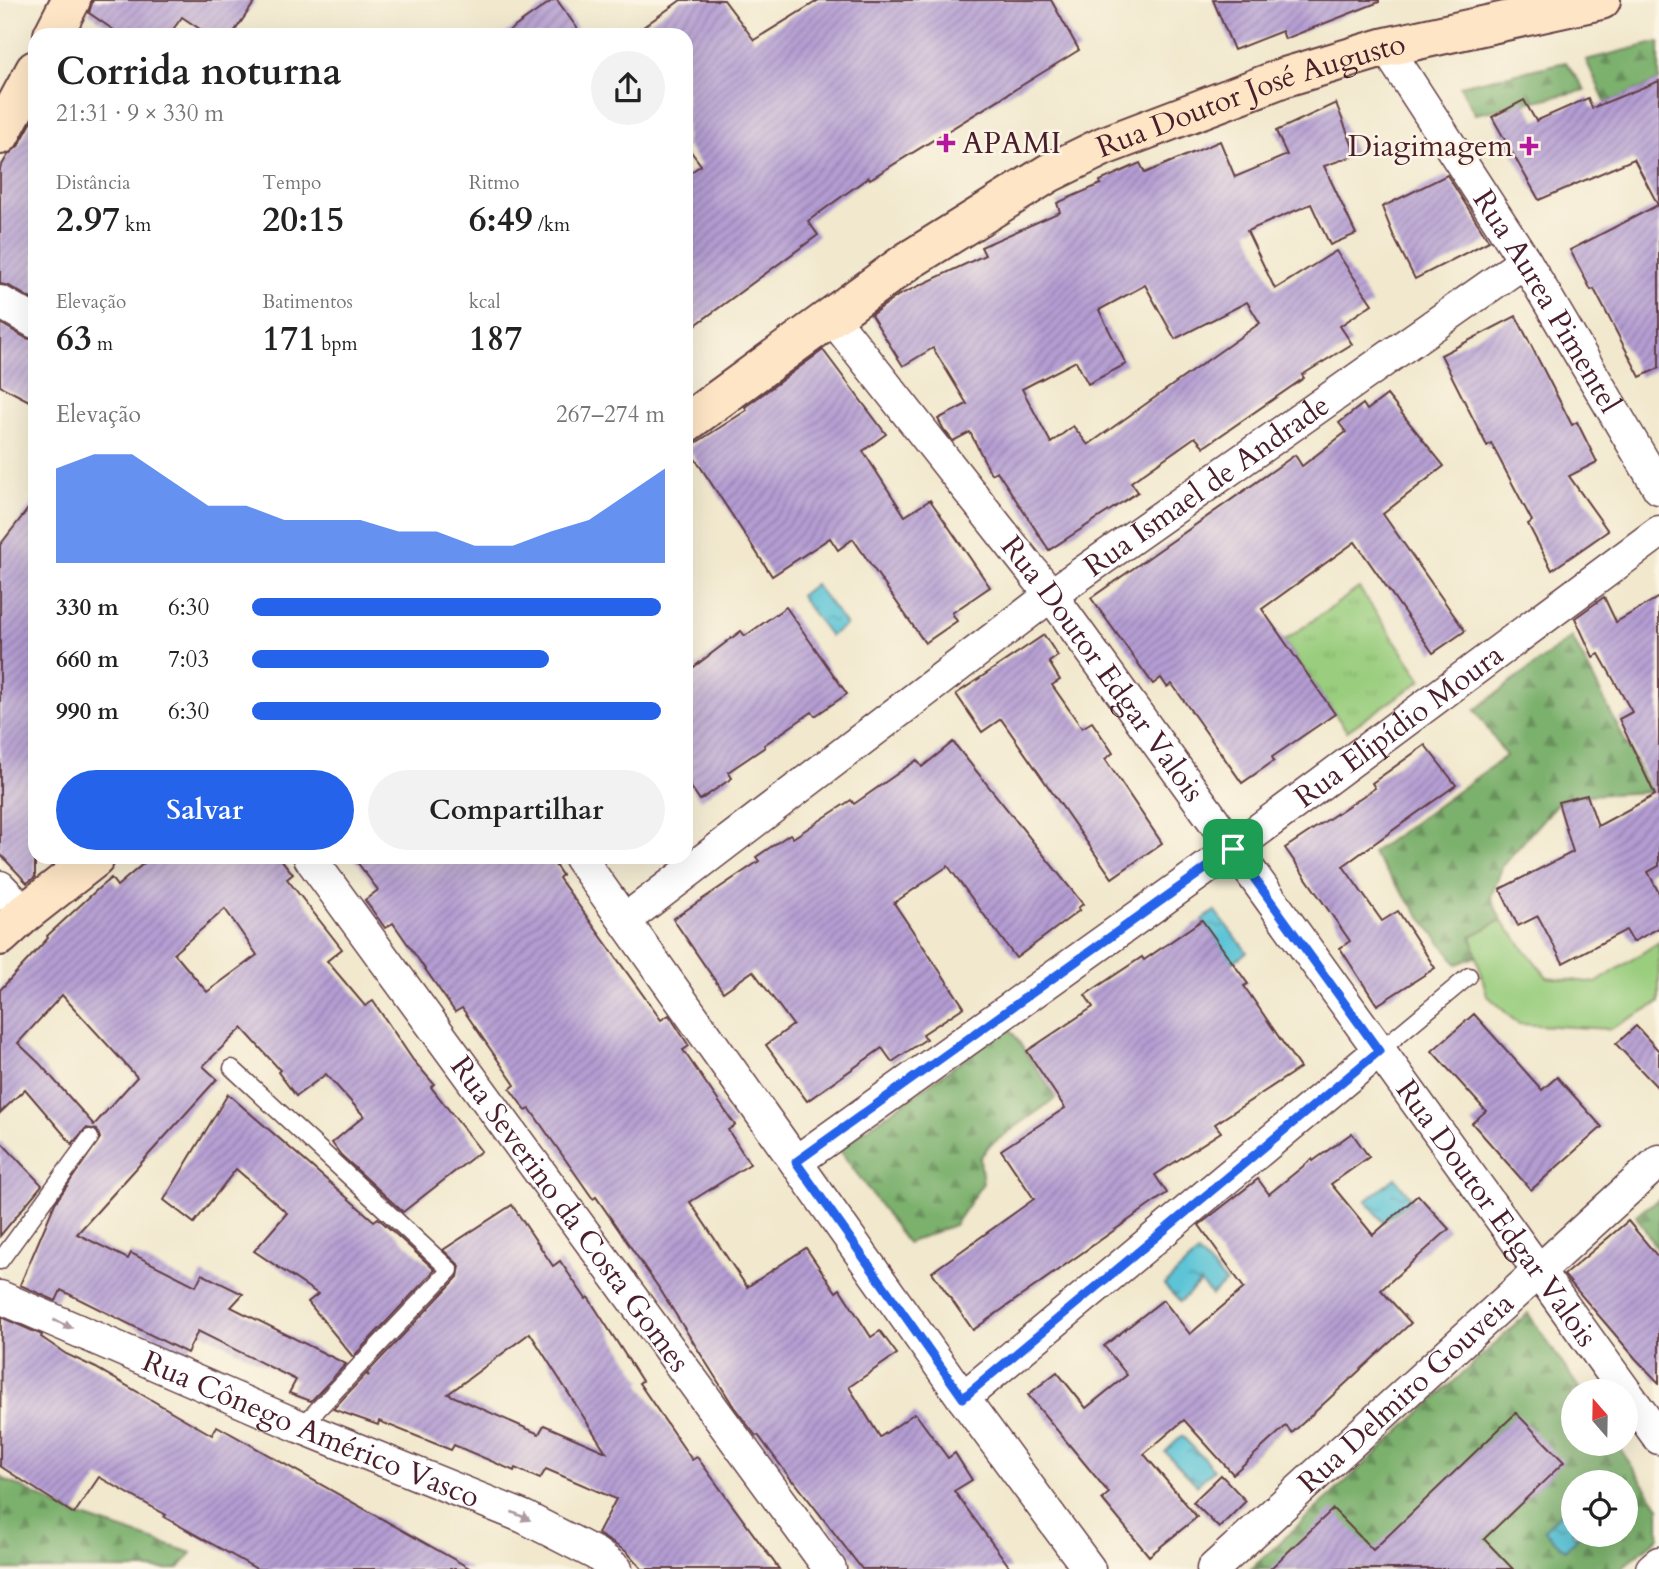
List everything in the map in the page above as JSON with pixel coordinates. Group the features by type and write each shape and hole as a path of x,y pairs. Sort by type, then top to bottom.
{"main road":[{"path":"57,28 71,0"},
{"name":"Rua Doutor José Augusto","path":"693,417 908,261 1049,173 1104,146 1285,77 1386,47 1601,0"},
{"path":"0,135 28,93"},
{"path":"8,912 85,864"}],"street":[{"name":"Rua Aurea Pimentel","path":"1386,47 1525,261 1659,488"},
{"name":"Rua Ismael de Andrade","path":"625,920 1051,595 1525,261"},
{"path":"0,302 28,318"},
{"name":"Rua Doutor Edgar Valois","path":"832,317 1051,595 1659,1438"},
{"name":"Rua Elipídio Moura","path":"796,1162 1233,849 1659,532"},
{"name":"Rua Severino da Costa Gomes","path":"314,864 830,1569"},
{"path":"584,864 963,1398 1089,1569"},
{"path":"963,1398 1379,1051"},
{"name":"Rua Delmiro Gouveia","path":"1213,1569 1659,1161"},
{"name":"Rua Cônego Américo Vasco","path":"0,1297 301,1427 524,1517 596,1554 616,1569"},
{"path":"1652,1569 1659,1563"}],"lane":[{"path":"1379,1051 1469,976"},
{"path":"232,1068 450,1270 301,1427"},
{"path":"0,1261 90,1138"}],"green space":[{"path":"1659,42 1659,81 1606,103 1586,60"},
{"path":"1566,62 1585,90 1475,114 1460,86"},
{"path":"1359,588 1422,680 1347,731 1284,641"},
{"path":"1572,637 1651,792 1587,795 1558,802 1503,865 1491,897 1501,920 1471,936 1477,956 1457,964 1372,853 1506,756 1475,710"},
{"path":"1501,920 1547,977 1596,983 1659,942 1659,1003 1610,1029 1518,1024 1487,995 1471,936"},
{"path":"1009,1027 1056,1098 989,1146 980,1158 983,1183 954,1225 907,1243 839,1149"},
{"path":"1659,1199 1659,1253 1636,1215"},
{"path":"1528,1313 1573,1379 1561,1379 1561,1456 1625,1456 1634,1470 1561,1470 1561,1547 1638,1547 1638,1476 1659,1507 1659,1537 1620,1569 1251,1569"},
{"path":"0,1477 74,1514 192,1553 178,1569 0,1569"}],"water":[{"path":"815,584 846,625 830,636 800,596"},
{"path":"1215,911 1247,952 1232,963 1202,920"},
{"path":"1395,1178 1412,1199 1383,1222 1366,1201"},
{"path":"1198,1253 1226,1282 1212,1295 1200,1283 1180,1302 1164,1285"},
{"path":"1182,1436 1214,1469 1197,1485 1165,1452"},
{"path":"1561,1512 1561,1546 1544,1530"}],"building":[{"path":"93,0 256,0 237,28 198,28 182,17 174,28 111,28 89,13"},
{"path":"553,0 557,0 577,28 513,28"},
{"path":"681,0 724,0 754,40 819,0 1051,0 1079,50 870,179 869,177 808,221 818,235 693,327 693,171 701,165 693,154 693,28 642,28"},
{"path":"1213,0 1379,2 1285,39 1282,31 1234,50"},
{"path":"1659,81 1659,368 1640,377 1594,289 1591,290 1570,250 1658,205 1634,159 1539,200 1492,117 1524,100 1536,121 1588,98 1592,108"},
{"path":"1336,103 1356,155 1324,166 1356,234 1330,245 1311,204 1247,231 1275,289 1336,251 1372,304 1340,326 1352,344 1302,375 1304,378 1204,447 1195,437 1131,482 1138,492 1049,550 997,471 991,474 970,432 953,441 944,430 938,419 967,404 933,348 903,366 871,315 899,295 985,255 981,247 1060,212 1057,203 1101,184 1100,181 1140,163 1145,173 1220,141 1235,177 1287,155 1276,131","holes":["1145,285 1175,339 1247,302 1260,323 1088,445 1073,426 1051,443 1022,389 1076,361 1088,384 1126,364 1099,310"]},
{"path":"28,129 28,297 0,284 0,168 8,155 19,145"},
{"path":"1447,175 1489,241 1415,279 1382,207"},
{"path":"1516,316 1572,425 1577,422 1597,462 1569,476 1608,531 1552,570 1528,524 1532,521 1491,443 1487,446 1441,355"},
{"path":"0,323 28,338 28,400 0,386"},
{"path":"823,350 886,434 863,451 905,516 930,500 990,587 952,613 957,621 925,643 853,539 838,550 830,538 772,576 693,456 693,445 747,410 745,407"},
{"path":"1387,395 1444,466 1383,514 1465,631 1433,653 1355,542 1262,609 1335,714 1272,757 1274,761 1242,783 1172,684 1167,687 1161,678 1153,684 1091,598 1295,455 1302,466 1346,432 1339,423 1363,404 1367,410"},
{"path":"28,509 28,864 35,864 35,877 27,883 0,854 0,545"},
{"path":"1604,597 1616,622 1659,597 1659,866 1648,872 1659,893 1659,928 1633,942 1626,930 1563,963 1538,916 1518,926 1500,889 1573,852 1558,802 1587,795 1598,826 1655,795 1619,719 1632,712 1599,654 1593,657 1575,618"},
{"path":"786,607 847,694 815,716 812,712 764,745 765,747 728,772 732,778 700,800 693,790 693,668 741,631 745,636"},
{"path":"1044,635 1058,656 1049,662 1060,680 1052,685 1082,728 1092,722 1113,753 1105,759 1162,843 1112,878 1001,719 982,732 956,694"},
{"path":"953,742 1083,904 1078,908 1080,910 1016,958 948,866 894,903 964,1007 923,1034 926,1039 892,1062 882,1048 807,1101 766,1045 793,1025 753,971 723,992 673,919 759,861 756,857 790,834 793,838 851,800 854,804 917,760 922,767"},
{"path":"1425,745 1456,785 1343,866 1382,921 1398,911 1435,968 1377,1005 1340,948 1350,941 1285,848 1375,788 1372,783"},
{"path":"143,864 285,864 293,874 287,879 342,949 327,961 365,1006 373,1001 413,1060 434,1084 431,1087 481,1151 403,1212 341,1155 332,1143 364,1116 326,1074 296,1096 278,1072 280,1070 242,1028 203,1066 217,1079 77,1234 128,1259 131,1253 196,1286 202,1274 243,1294 231,1307 346,1364 311,1401 289,1393 296,1380 198,1331 187,1353 61,1290 56,1301 20,1285 55,1203 100,1138 97,1130 86,1128 72,1144 25,1089 0,1113 0,990 47,936 111,878 117,886","holes":["225,909 257,955 207,992 174,953","62,995 137,1077 94,1125 18,1043"]},
{"path":"358,864 554,864 562,875 559,878 661,1020 669,1015 689,1046 683,1050 735,1125 728,1130 750,1164 690,1202 747,1287 806,1248 836,1292 840,1289 871,1337 880,1331 897,1354 849,1387 880,1437 915,1413 948,1458 955,1453 972,1480 954,1491 1011,1569 862,1569 734,1407 661,1291 596,1197 593,1199 530,1109 526,1111 510,1089 515,1085 462,1008 455,1012 393,923 385,928 365,900 378,890"},
{"path":"1202,920 1248,984 1244,986 1300,1068 1215,1124 1221,1132 1155,1175 1167,1193 973,1330 932,1272 1034,1199 1001,1150 1065,1108 1027,1051 1093,1007 1085,995 1142,957 1144,960"},
{"path":"1474,1014 1542,1090 1557,1077 1602,1127 1531,1190 1472,1123 1486,1111 1432,1051"},
{"path":"1636,1026 1659,1051 1659,1089 1616,1044"},
{"path":"228,1094 374,1221 378,1218 435,1270 353,1357 308,1302 318,1294 254,1251 287,1213 236,1169 194,1223 164,1200"},
{"path":"1352,1133 1369,1157 1331,1184 1373,1235 1418,1195 1449,1229 1381,1290 1411,1323 1292,1433 1286,1426 1233,1474 1184,1420 1144,1454 1197,1517 1149,1556 1102,1499 1109,1493 1028,1395 1057,1372 1086,1408 1127,1375 1104,1346 1163,1300 1190,1334 1244,1288 1199,1225 1258,1179 1269,1194 1312,1159 1313,1161"},
{"path":"0,1141 42,1185 0,1236"},
{"path":"512,1205 553,1266 560,1261 586,1299 588,1297 642,1381 639,1383 692,1460 697,1457 779,1569 642,1569 627,1552 598,1534 616,1499 546,1469 540,1479 515,1468 514,1471 454,1445 451,1450 379,1421 378,1425 333,1409 366,1374 369,1376 367,1373 458,1277 460,1266 443,1250","holes":["530,1333 606,1452 544,1425 539,1434 448,1394"]},
{"path":"1628,1221 1659,1258 1659,1383 1564,1275"},
{"path":"1,1317 42,1335 41,1337 66,1354 96,1368 212,1435 217,1426 471,1569 257,1569 99,1477 74,1514 0,1466"},
{"path":"1516,1413 1564,1462 1484,1539 1513,1569 1270,1569 1333,1509 1373,1550"},
{"path":"1221,1475 1246,1501 1219,1528 1193,1502"}],"place":[{"name":"APAMI","path":"946,143"},
{"name":"Diagimagem","path":"1529,146"}],"route":[{"path":"1233,849 1379,1051 963,1398 796,1162 1233,849"}]}
